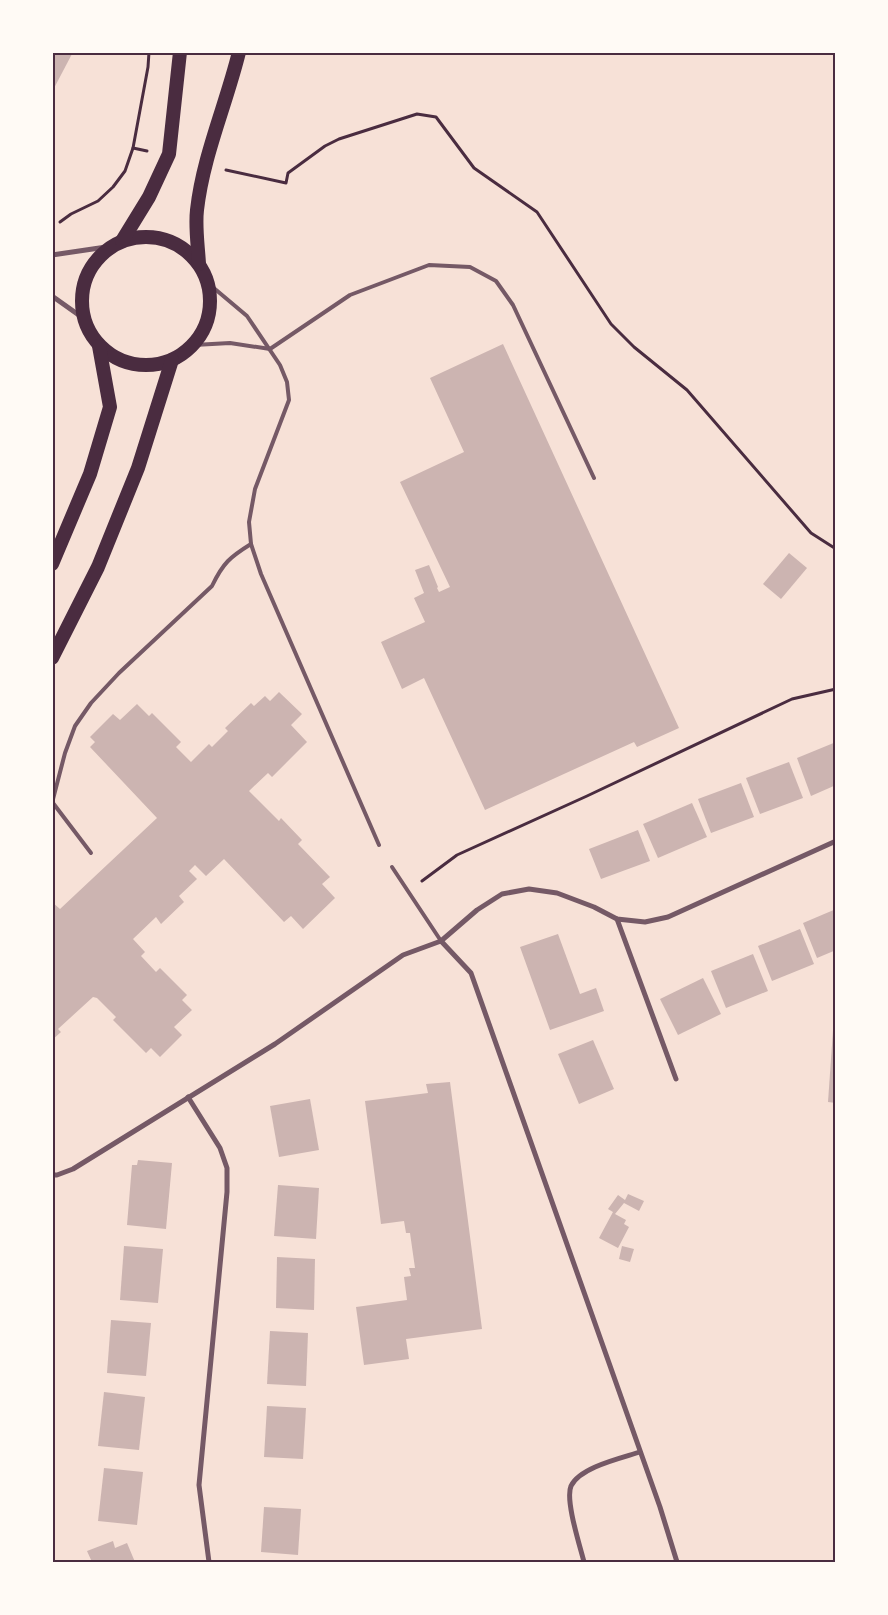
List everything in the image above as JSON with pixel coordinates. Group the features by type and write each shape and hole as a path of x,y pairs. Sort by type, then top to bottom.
{"highway":[{"path":"118,243 148,198 169,154 180,52"},
{"path":"199,264 197,212 203,170 239,52"},
{"path":"144,236 166,239 186,250 199,264 209,284 211,306 205,328 194,345 172,360 151,366 128,364 108,354 99,346 83,318 81,296 87,274 100,255 118,243 144,236"},
{"path":"52,564 90,474 110,408 99,346"},
{"path":"52,658 98,567 138,468 172,360"}],"street":[{"path":"52,255 118,243"},
{"path":"52,296 83,318"},
{"path":"52,1175 58,1175 73,1169 275,1044 403,955 441,941 477,910 502,894 529,889 557,893 594,907 617,919 645,922 668,917 836,840"},
{"path":"617,919 676,1080"},
{"path":"441,941 471,973 660,1507 677,1562"},
{"path":"188,1098 220,1148 227,1168 228,1192 199,1486 209,1562"},
{"path":"584,1562 570,1504 571,1486 582,1474 604,1464 640,1452"}],"lane":[{"path":"194,345 230,343 270,349 350,294 429,265 470,267 496,281 513,305 594,478"},
{"path":"209,284 246,316 270,349 288,382 289,400 255,489 249,522 251,544 261,574 379,844"},
{"path":"90,853 53,803 65,753 75,726 91,703 119,673 212,586 221,569 233,556 251,544"},
{"path":"392,867 441,941"}],"path":[{"path":"60,222 98,200 125,171 133,148 148,67 148,52"},
{"path":"219,168 286,183 288,173 325,146 339,139 417,114 436,117 474,168 537,212 611,324 634,347 687,390 811,533 836,550"},
{"path":"133,148 152,152"},
{"path":"407,892 458,855 792,699 836,689"}],"building":[{"path":"52,52 73,52 52,92"},
{"path":"503,344 679,728 637,747 634,742 485,810 424,678 402,689 381,642 425,622 414,598 424,593 415,570 429,565 439,592 450,587 400,482 464,452 430,378"},
{"path":"789,553 807,568 781,599 763,584"},
{"path":"279,692 302,714 291,725 307,742 272,777 268,773 249,791 279,821 281,818 302,840 298,844 330,877 322,884 335,898 303,929 291,916 284,922 224,859 206,876 195,865 189,871 197,879 179,896 184,902 161,924 156,917 133,939 145,952 141,956 156,972 160,968 187,995 182,1000 192,1010 174,1027 182,1035 160,1057 151,1048 146,1053 113,1020 116,1017 97,998 93,997 58,1029 61,1032 52,1040 52,902 60,909 157,818 90,747 95,742 90,737 113,714 120,720 137,704 149,716 152,713 181,742 176,747 191,762 209,744 212,747 228,731 225,728 251,703 254,706 265,696 270,701"},
{"path":"836,742 836,785 811,796 797,758"},
{"path":"789,762 803,798 760,814 746,778"},
{"path":"741,783 754,817 711,833 698,799"},
{"path":"692,803 707,837 658,858 643,824"},
{"path":"638,830 650,861 601,879 589,849"},
{"path":"836,909 836,950 817,958 803,923"},
{"path":"800,929 814,964 772,981 758,946"},
{"path":"558,934 580,994 596,988 604,1011 550,1030 520,947"},
{"path":"753,954 768,991 726,1008 711,971"},
{"path":"703,978 721,1014 678,1035 660,999"},
{"path":"834,1016 836,1016 836,1103 828,1102"},
{"path":"593,1040 614,1089 579,1104 558,1054"},
{"path":"450,1082 482,1329 406,1339 409,1359 364,1365 356,1307 407,1300 404,1277 411,1276 409,1268 415,1268 410,1233 406,1233 404,1221 381,1224 365,1101 428,1093 426,1084"},
{"path":"310,1099 319,1150 279,1157 270,1106"},
{"path":"138,1160 172,1163 166,1229 127,1225 132,1165 137,1165"},
{"path":"278,1185 319,1188 316,1239 274,1236"},
{"path":"628,1194 644,1201 639,1211 624,1203 615,1214 626,1220 624,1224 629,1227 618,1248 599,1238 613,1212 608,1209 618,1195 625,1200"},
{"path":"124,1246 163,1249 158,1303 120,1300"},
{"path":"622,1246 634,1249 630,1262 619,1259"},
{"path":"277,1257 315,1259 314,1310 276,1308"},
{"path":"111,1320 151,1323 146,1376 107,1373"},
{"path":"270,1331 308,1333 306,1386 267,1384"},
{"path":"104,1392 145,1397 139,1450 98,1446"},
{"path":"267,1406 306,1408 303,1459 264,1457"},
{"path":"104,1468 143,1472 137,1525 98,1521"},
{"path":"264,1507 301,1509 298,1555 261,1552"},
{"path":"113,1541 115,1548 127,1543 135,1562 92,1562 87,1551"}]}
